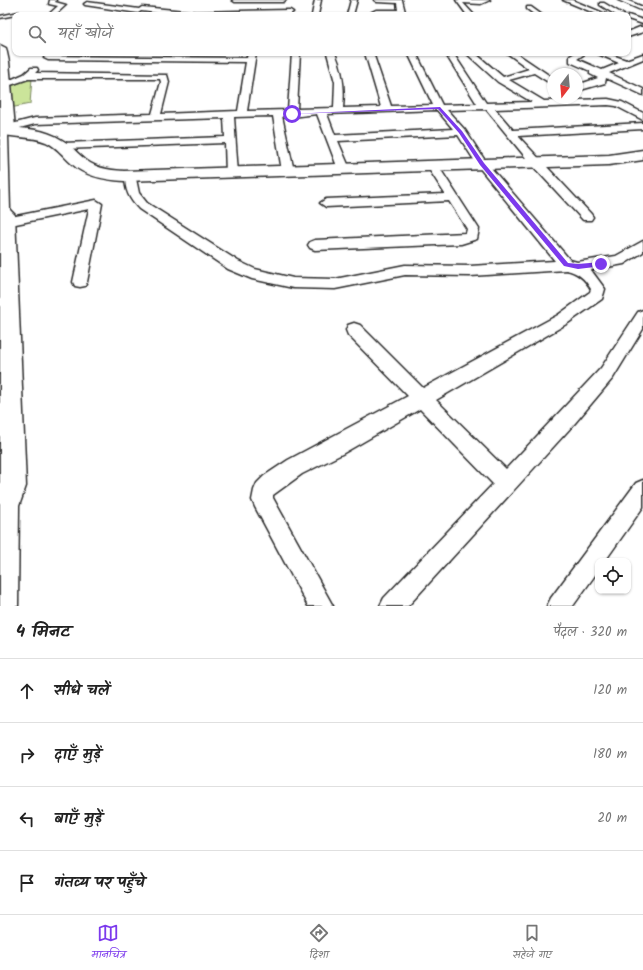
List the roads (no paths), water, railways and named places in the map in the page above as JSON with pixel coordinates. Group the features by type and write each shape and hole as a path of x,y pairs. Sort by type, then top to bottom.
{"main road":[{"path":"0,48 2,53 5,84 6,132 2,210 11,486 2,506 1,606"}],"street":[{"path":"53,0 51,3 63,6 55,12"},
{"path":"235,0 260,0"},
{"path":"265,0 283,0"},
{"path":"316,12 318,0"},
{"path":"351,12 354,0"},
{"path":"376,12 402,12 399,1 377,0"},
{"path":"468,12 458,3 458,0 481,2 487,0"},
{"path":"566,0 597,12"},
{"path":"621,0 643,9"},
{"path":"136,12 149,2"},
{"path":"87,4 168,12"},
{"path":"290,12 291,4"},
{"path":"602,4 616,12"},
{"path":"529,8 535,12"},
{"path":"631,18 643,22"},
{"path":"631,24 643,28"},
{"path":"631,34 643,28"},
{"path":"631,34 643,36"},
{"path":"27,76 50,56"},
{"path":"242,115 245,88 252,56"},
{"path":"292,114 296,56"},
{"path":"332,56 338,70 338,111"},
{"path":"370,56 387,110"},
{"path":"321,606 262,500 264,490 276,478 294,467 335,447 563,319 597,295 599,292 588,274 572,266 482,164 461,132 439,107 414,56"},
{"path":"450,56 486,107 587,218"},
{"path":"475,56 501,80 542,104"},
{"path":"515,56 547,78"},
{"path":"574,56 573,60 602,74 642,90"},
{"path":"608,56 625,63"},
{"path":"602,74 643,56"},
{"path":"567,60 602,77 602,81 583,86"},
{"path":"501,80 534,70"},
{"path":"5,84 27,76 74,74 164,77 165,82 156,116"},
{"path":"6,132 23,123 42,120 156,116 292,114 439,107 486,107 612,102 642,90"},
{"path":"583,97 593,103"},
{"path":"612,102 643,117"},
{"path":"321,112 344,170"},
{"path":"277,114 288,171"},
{"path":"229,115 232,174"},
{"path":"6,132 42,120"},
{"path":"511,133 643,126"},
{"path":"6,132 36,134 49,138 63,146 79,162 87,167 106,174 131,176 232,174 609,160 643,155"},
{"path":"332,138 461,132"},
{"path":"63,146 230,140"},
{"path":"315,246 461,239 472,236 473,229 433,166"},
{"path":"131,176 131,191 134,198 143,206 232,265 252,274 280,282 335,284 405,270 470,271 572,266 619,260 643,246"},
{"path":"326,203 452,197"},
{"path":"2,210 96,204 80,282"},
{"path":"392,606 569,417 607,373 643,316"},
{"path":"354,330 507,484"},
{"path":"559,606 643,490"}],"lane":[{"path":"0,17 12,14"}]}
